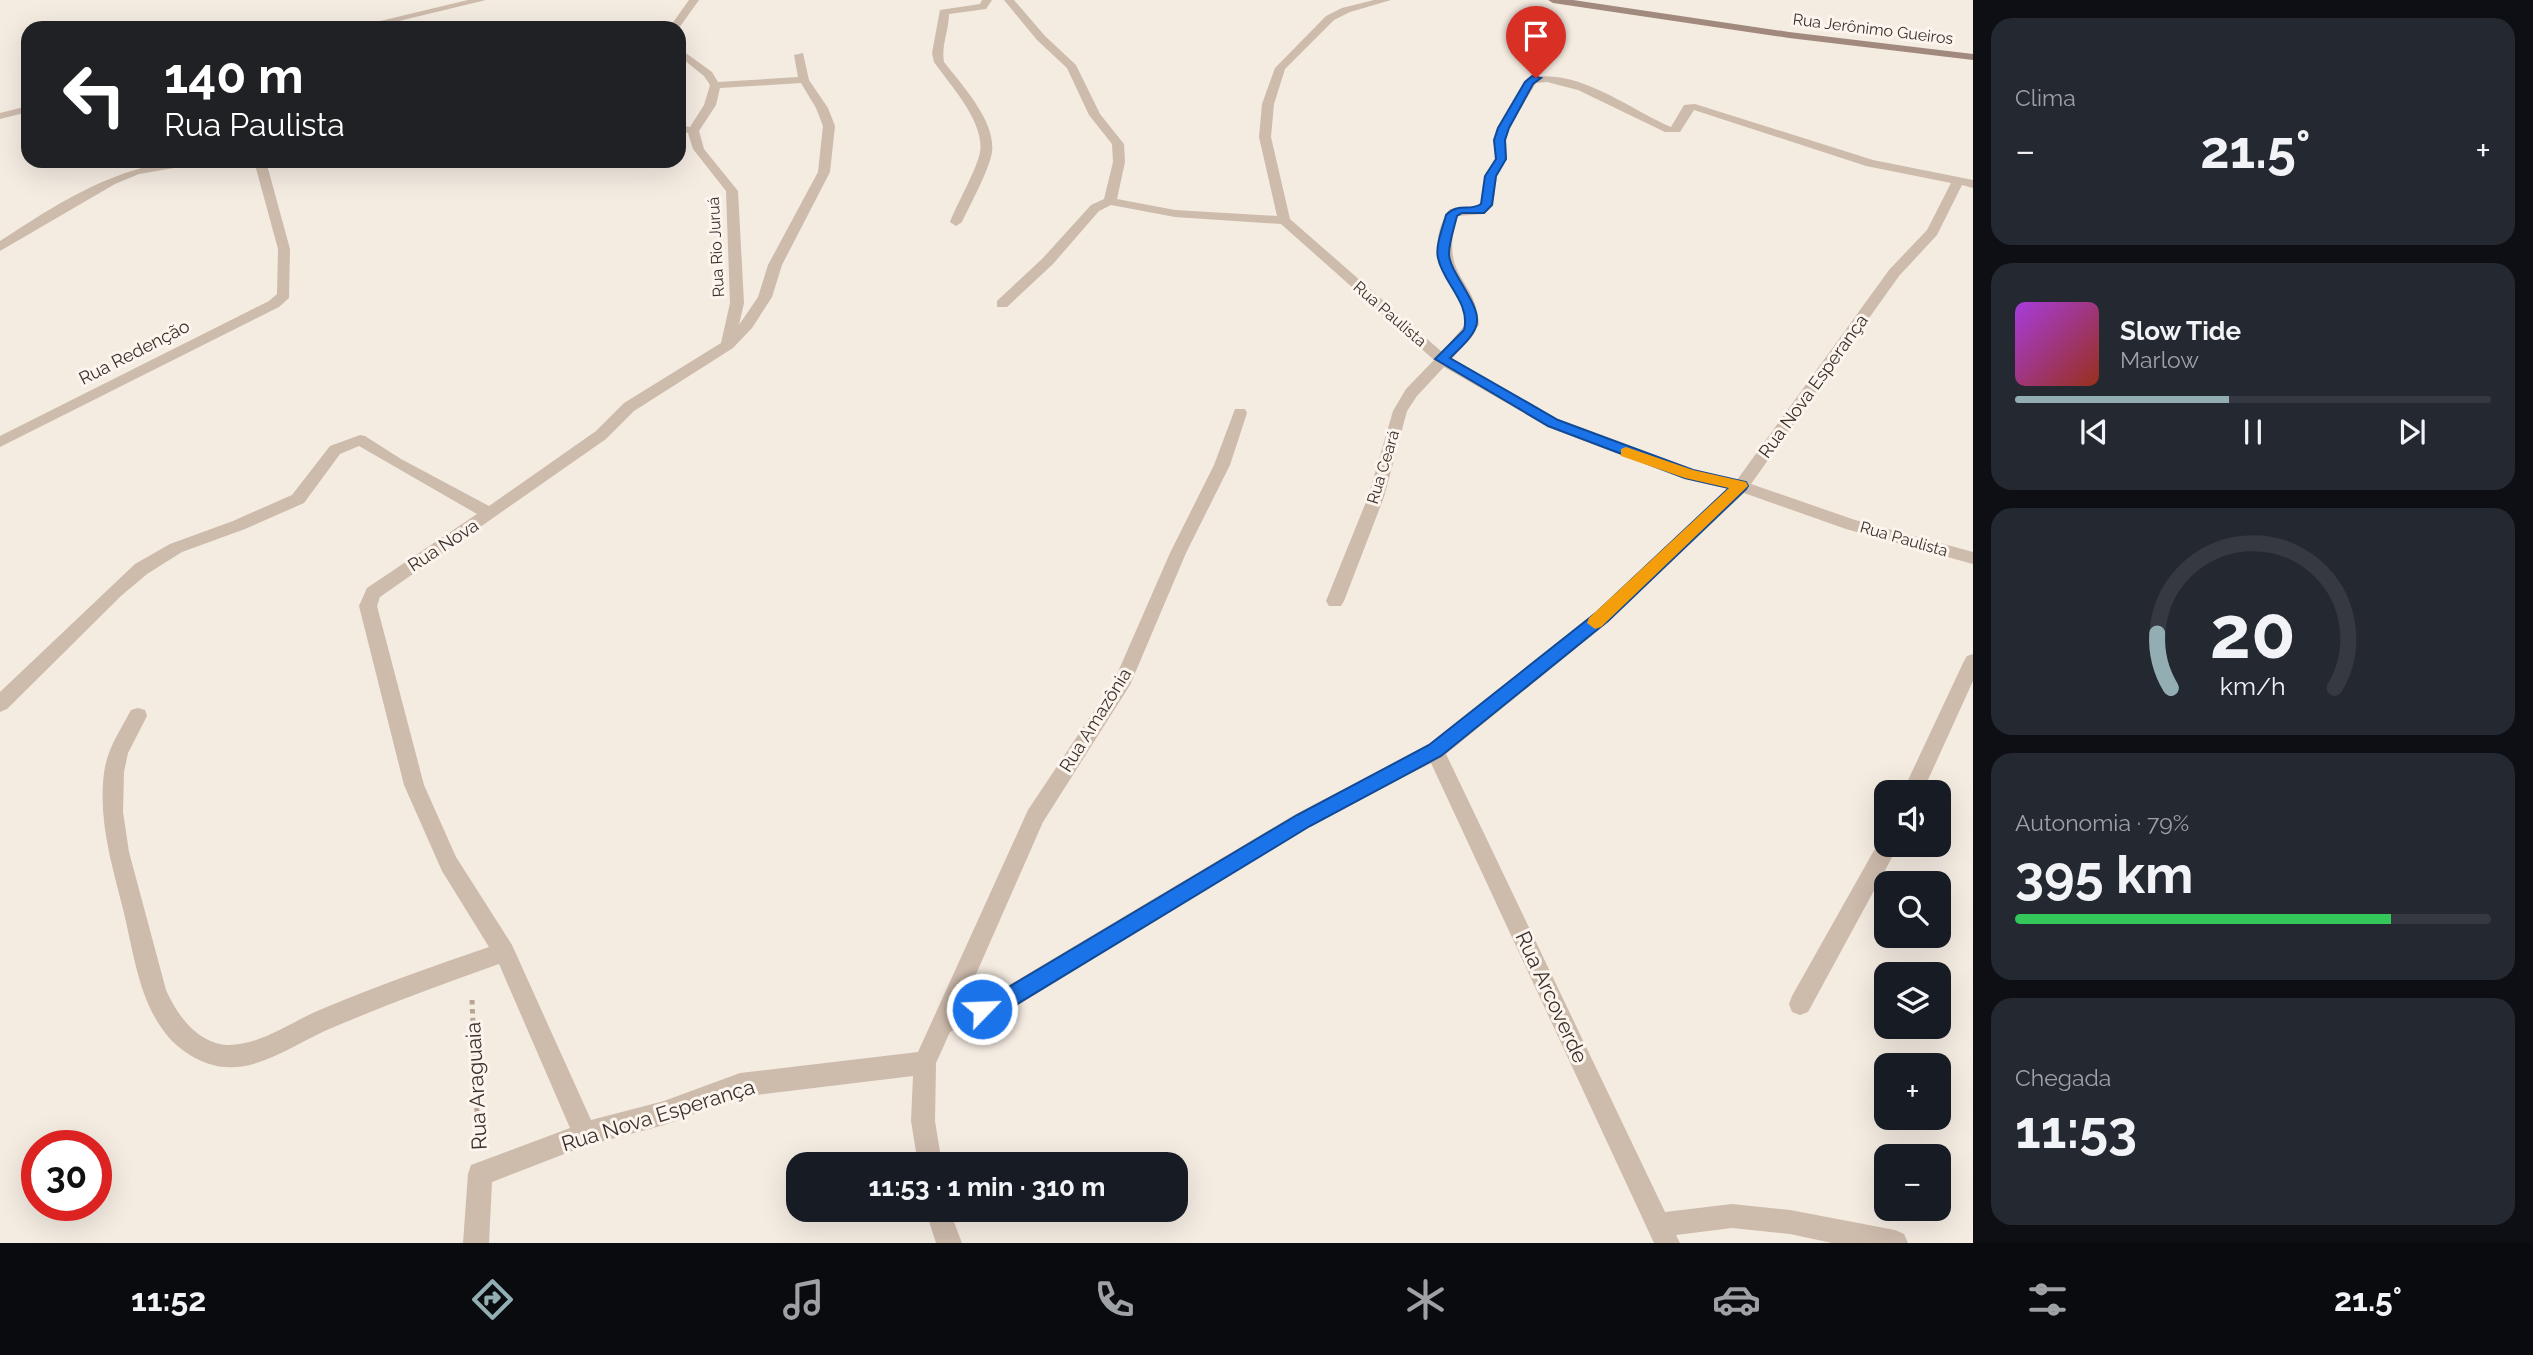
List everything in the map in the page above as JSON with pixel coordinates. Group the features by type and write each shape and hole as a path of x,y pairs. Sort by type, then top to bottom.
{"street":[{"path":"387,21 481,0"},
{"path":"679,21 694,0"},
{"path":"956,222 986,152 984,133 972,106 939,62 938,44 944,28 944,12 983,7 987,0"},
{"path":"1009,0 1041,38 1072,67 1095,115 1118,144 1119,162 1110,201"},
{"path":"1002,304 1048,261 1095,208 1110,201 1139,209 1178,214 1284,220 1265,137 1268,104 1280,68 1330,18 1346,10 1386,0"},
{"name":"Rua Jerônimo Gueiros","path":"1559,0 1789,35 1973,57"},
{"name":"Rua Nova","path":"585,1134 504,952 449,864 415,785 391,689 368,614 373,593 601,435 629,407 728,345 765,297 775,265 824,172 829,126 822,108 804,80 799,55"},
{"path":"686,57 708,74 715,85 710,106 686,130"},
{"name":"Rua Ceará","path":"1335,601 1377,494 1387,446 1406,400 1441,359 1470,332 1472,325 1468,304 1447,270 1443,255 1452,215 1460,210 1480,211 1487,205 1490,176 1501,159 1500,140 1503,128 1532,80 1544,78 1582,89 1669,130 1676,130 1680,126 1688,107 1870,163 1966,182"},
{"path":"715,85 804,80"},
{"path":"0,116 21,111"},
{"name":"Rua Rio Juruá","path":"686,130 700,153 726,178 732,191 737,303 728,345"},
{"path":"0,247 54,210 139,171 153,168"},
{"name":"Rua Redenção","path":"0,442 274,304 284,295 284,249 262,168"},
{"name":"Rua Nova Esperança","path":"942,1024 1002,1002 1303,820 1435,751 1602,617 1741,486 1894,273 1933,232 1966,182"},
{"name":"Rua Paulista","path":"1284,220 1441,359 1553,423 1690,475 1741,486 1852,525 1973,558"},
{"name":"Rua Amazônia","path":"925,1063 1035,816 1121,685 1178,553 1222,465 1240,413"},
{"path":"0,704 141,569 176,548 239,525 298,499 335,450 343,445 360,440 396,463 490,514"},
{"path":"1918,780 1973,661"},
{"path":"138,716 119,750 114,769 112,811 128,887 150,971 165,1015 180,1034 201,1048 227,1056 259,1050 324,1019 504,952"},
{"name":"Rua Arcoverde","path":"1435,751 1663,1234"},
{"path":"1800,1004 1881,857"},
{"path":"925,1063 923,1121 928,1152"},
{"name":"Rua Nova Esperança","path":"480,1174 585,1134 664,1112 740,1085 925,1063"},
{"name":"Rua Araguaia","path":"476,1243 480,1174"},
{"path":"1663,1234 1732,1216 1790,1222 1895,1243"},
{"path":"942,1222 949,1243"}],"path":[{"name":"Rua Araguaia","path":"471,964 480,1174"}],"slow traffic":[{"path":"1595,623 1741,486 1690,475 1626,452"}],"route":[{"path":"982,1009 1002,1002 1303,820 1435,751 1602,617 1741,486 1690,475 1553,423 1441,359 1470,332 1472,325 1468,304 1447,270 1443,255 1452,215 1460,210 1480,211 1487,205 1490,176 1501,159 1500,140 1503,128 1530,82 1536,78"}]}
